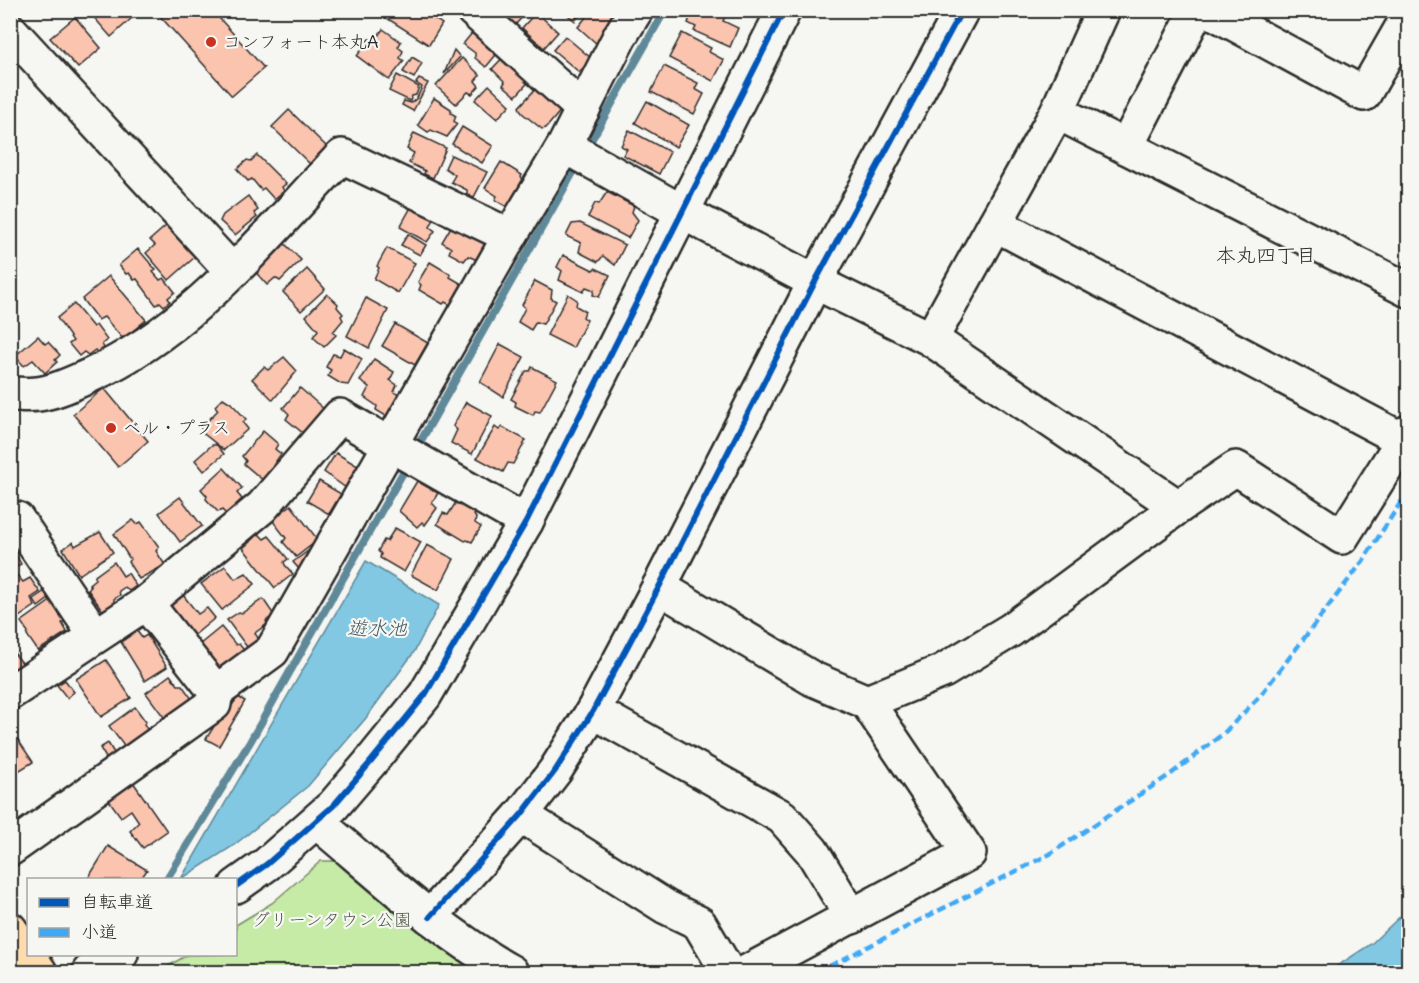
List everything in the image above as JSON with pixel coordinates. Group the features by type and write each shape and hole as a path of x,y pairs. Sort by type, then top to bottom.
{"main road":[{"path":"10,929 27,953"},
{"path":"29,956 40,972"}],"street":[{"path":"473,10 583,109"},
{"path":"430,917 521,815 555,771 593,711 815,282 962,10"},
{"path":"931,339 1057,112 1103,10"},
{"path":"1126,147 1197,10"},
{"path":"1209,10 1364,94 1408,17"},
{"path":"10,849 214,704 216,692 272,651 405,453 510,236 564,146 633,12"},
{"path":"237,885 267,864 317,822 369,764 425,695 526,522 782,13"},
{"path":"10,30 232,271"},
{"path":"1057,112 1408,290"},
{"path":"577,153 682,212 815,282 931,339 1178,507"},
{"path":"10,394 39,394 71,384 103,370 164,334 232,271 342,156 510,236"},
{"path":"867,702 943,671 1011,630 1178,507 1236,468 1342,537 1406,436 995,224"},
{"path":"10,693 146,603 262,507 340,416 526,522"},
{"path":"10,520 17,519 96,635"},
{"path":"659,587 813,679 867,702 969,854 747,972"},
{"path":"146,603 216,692"},
{"path":"593,711 782,818 812,851 852,917"},
{"path":"521,815 666,907 699,923 728,972"},
{"path":"317,822 430,917 511,972"},
{"path":"89,972 117,956"}],"green space":[{"name":"グリーンタウン公園","path":"321,861 345,861 493,972 158,972 185,956 237,956 237,924 272,903"}],"water":[{"name":"遊水池","path":"366,561 439,605 414,652 366,718 308,786 233,846 182,878"},
{"path":"1408,909 1408,972 1328,972 1371,944"}],"building":[{"path":"90,10 125,10 132,18 111,37"},
{"name":"コンフォート本丸A","path":"164,10 212,10 264,68 232,96 159,15"},
{"path":"374,10 422,10 442,24 429,45"},
{"path":"499,10 529,10 515,25"},
{"path":"562,10 583,10 575,21"},
{"path":"592,10 610,10 615,22 597,44 578,27"},
{"path":"693,10 727,12 723,21 738,28 730,47 694,31 696,27 688,23"},
{"path":"536,12 558,32 544,48 522,28"},
{"path":"75,17 101,48 78,68 50,38"},
{"path":"383,29 401,42 398,47 403,51 400,58 404,61 389,80 357,56 369,39 374,41"},
{"path":"472,33 491,47 500,50 486,67 475,58 475,53 463,44"},
{"path":"682,33 711,48 709,52 724,60 713,81 669,58"},
{"path":"565,36 592,59 579,72 553,50"},
{"path":"454,50 460,57 444,74"},
{"path":"507,53 533,77 516,96 503,85 505,82 492,69"},
{"path":"412,57 422,63 414,78 403,72"},
{"path":"462,58 480,75 475,81 479,86 472,94 468,92 456,104 436,86"},
{"path":"664,66 698,83 695,89 704,94 694,114 651,92"},
{"path":"397,75 419,87 416,95 412,96 410,101 389,91"},
{"path":"419,79 428,83 413,111 402,105 404,101 411,103 417,98 422,87 416,83"},
{"path":"541,83 562,109 546,128 542,129 522,113 519,107"},
{"path":"489,85 510,105 497,119 475,100"},
{"path":"434,98 451,109 451,113 456,116 454,121 457,124 447,137 431,130 428,132 418,125"},
{"path":"647,101 689,125 676,147 635,123"},
{"path":"289,110 327,147 310,164 272,127"},
{"path":"462,127 493,146 482,163 452,144"},
{"path":"629,130 670,152 659,174 623,155 627,149 621,146"},
{"path":"414,133 446,148 433,178 409,163 414,153 407,149"},
{"path":"257,155 286,184 282,187 284,191 274,199 264,188 261,190 252,179 248,181 237,169"},
{"path":"451,155 487,172 474,197 467,194 467,190 451,182 455,175 445,168"},
{"path":"501,162 522,175 524,180 509,208 495,200 497,196 485,188"},
{"path":"607,192 634,206 632,212 638,220 628,238 588,217 595,203 599,204"},
{"path":"248,196 258,210 254,213 257,217 235,235 220,221 223,215"},
{"path":"414,202 436,215 430,227 435,231 427,242 400,227"},
{"path":"580,223 625,245 615,265 603,256 598,262 579,252 581,243 566,236 572,224"},
{"path":"167,225 195,257 169,280 146,253 155,245 150,240"},
{"path":"452,225 484,243 485,246 477,260 468,256 464,261 449,253 451,248 442,242"},
{"path":"408,234 426,245 420,255 401,245"},
{"path":"281,240 301,260 280,281 275,278 267,285 252,268"},
{"path":"387,248 415,263 398,293 374,279 379,268 377,266"},
{"path":"138,249 156,270 153,272 160,280 164,278 175,292 164,306 160,302 156,305 137,279 134,280 129,273 126,274 119,265"},
{"path":"563,255 593,270 595,268 610,275 599,297 593,295 594,290 586,287 583,292 559,280 562,271 557,267"},
{"path":"430,262 462,284 450,305 445,302 443,304 419,290 421,285 418,282"},
{"path":"307,269 325,289 301,311 283,292"},
{"path":"109,276 146,320 123,339 104,317 98,320 82,299"},
{"path":"535,281 552,290 551,298 556,301 543,324 536,322 531,330 518,322 525,308 522,305"},
{"path":"327,294 338,304 337,307 343,314 341,316 343,320 333,332 336,335 324,347 313,337 318,330 306,316"},
{"path":"568,294 577,300 576,306 585,311 583,317 587,320 573,348 547,335"},
{"path":"366,298 388,310 369,348 347,336"},
{"path":"74,304 93,327 96,325 107,340 102,344 104,348 98,353 95,350 88,355 84,352 79,356 69,344 73,341 57,318"},
{"path":"395,324 428,343 415,365 382,346"},
{"path":"38,336 45,344 48,342 60,355 55,360 57,362 45,373 33,360 24,366 15,356"},
{"path":"500,344 524,357 503,397 480,382"},
{"path":"344,348 362,359 348,385 341,384 328,376 331,370 326,367 333,354 340,356"},
{"path":"284,357 297,371 273,400 252,379 264,367 268,370"},
{"path":"374,359 394,372 390,380 397,385 394,392 400,396 386,416 376,410 377,406 364,397 369,387 360,381"},
{"path":"532,367 557,380 540,412 535,411 533,415 515,406 516,402 511,399 526,371 530,371"},
{"name":"ベル・プラス","path":"104,388 148,441 118,467 73,414"},
{"path":"300,388 325,410 304,434 286,419 289,414 283,408"},
{"path":"223,398 246,419 243,423 248,429 224,450 204,434 201,428 218,410 215,406"},
{"path":"466,402 492,416 472,454 451,443 457,430 453,426"},
{"path":"495,427 499,430 502,427 526,440 513,464 508,463 503,472 477,458"},
{"path":"263,431 278,444 275,449 281,454 276,461 279,466 265,482 244,464 246,461 242,456"},
{"path":"212,445 217,445 224,454 204,471 195,460"},
{"path":"336,453 361,468 346,488 324,472"},
{"path":"224,468 242,488 237,493 242,499 226,514 222,510 218,512 206,499 207,496 201,489"},
{"path":"319,481 341,494 329,514 307,501"},
{"path":"417,481 438,493 432,503 437,508 425,525 422,522 417,527 399,511"},
{"path":"180,497 202,526 180,542 159,513"},
{"path":"458,499 476,510 475,523 481,527 472,542 465,541 437,524 443,513 448,515"},
{"path":"291,505 318,540 296,557 283,542 286,538 272,520"},
{"path":"133,520 137,524 141,522 159,547 156,551 165,565 139,579 128,562 130,559 114,534"},
{"path":"395,528 421,542 404,572 380,558 381,554 378,551"},
{"path":"100,532 113,552 79,575 63,549 73,542 75,546"},
{"path":"259,534 264,539 269,536 288,559 284,562 285,565 293,574 275,588 243,548"},
{"path":"427,545 454,559 438,590 411,575"},
{"path":"12,548 21,564 10,571 10,549"},
{"path":"312,548 299,569 293,562"},
{"path":"114,562 123,576 128,573 136,586 129,591 125,587 119,591 120,595 114,599 114,603 103,611 88,590 91,587 89,584 95,576"},
{"path":"225,566 235,579 246,573 255,584 222,610 201,584"},
{"path":"16,574 23,582 30,578 40,592 31,598 35,606 10,623 10,578"},
{"path":"45,591 50,598 38,607 33,599"},
{"path":"183,595 198,614 207,608 215,618 187,641 167,607"},
{"path":"263,599 274,615 255,633 259,640 247,647 227,620"},
{"path":"52,600 66,620 62,623 67,632 38,651 21,622"},
{"path":"221,627 248,655 219,677 194,649"},
{"path":"137,631 142,638 147,635 167,667 145,681 121,642"},
{"path":"10,648 23,664 10,674"},
{"path":"106,660 131,698 101,717 76,679"},
{"path":"170,675 178,685 182,685 192,699 166,720 146,693"},
{"path":"65,680 74,692 67,698 57,685"},
{"path":"238,697 245,701 219,746 206,739 216,723 219,723"},
{"path":"135,707 146,722 144,724 150,734 127,750 109,726"},
{"path":"10,728 33,762 10,776"},
{"path":"108,743 117,758 109,763 100,748"},
{"path":"133,782 167,831 143,848 130,831 139,822 131,810 121,817 108,799"},
{"path":"108,846 147,870 141,878 88,878"}],"waterway":[{"path":"585,151 665,10"},
{"path":"415,451 579,162"},
{"path":"167,878 250,742 409,462"}],"marked path":[{"path":"818,972 1050,854 1171,774 1224,733 1260,696 1363,561 1408,491"}],"cycle path":[{"path":"237,885 267,864 333,806 425,695 526,522 784,10"},
{"path":"430,917 521,815 555,771 593,711 815,282 962,10"}],"place":[{"name":"コンフォート本丸A","path":"211,42"},
{"name":"ベル・プラス","path":"111,428"}],"district":[{"name":"本丸四丁目","path":"1266,255"}]}
